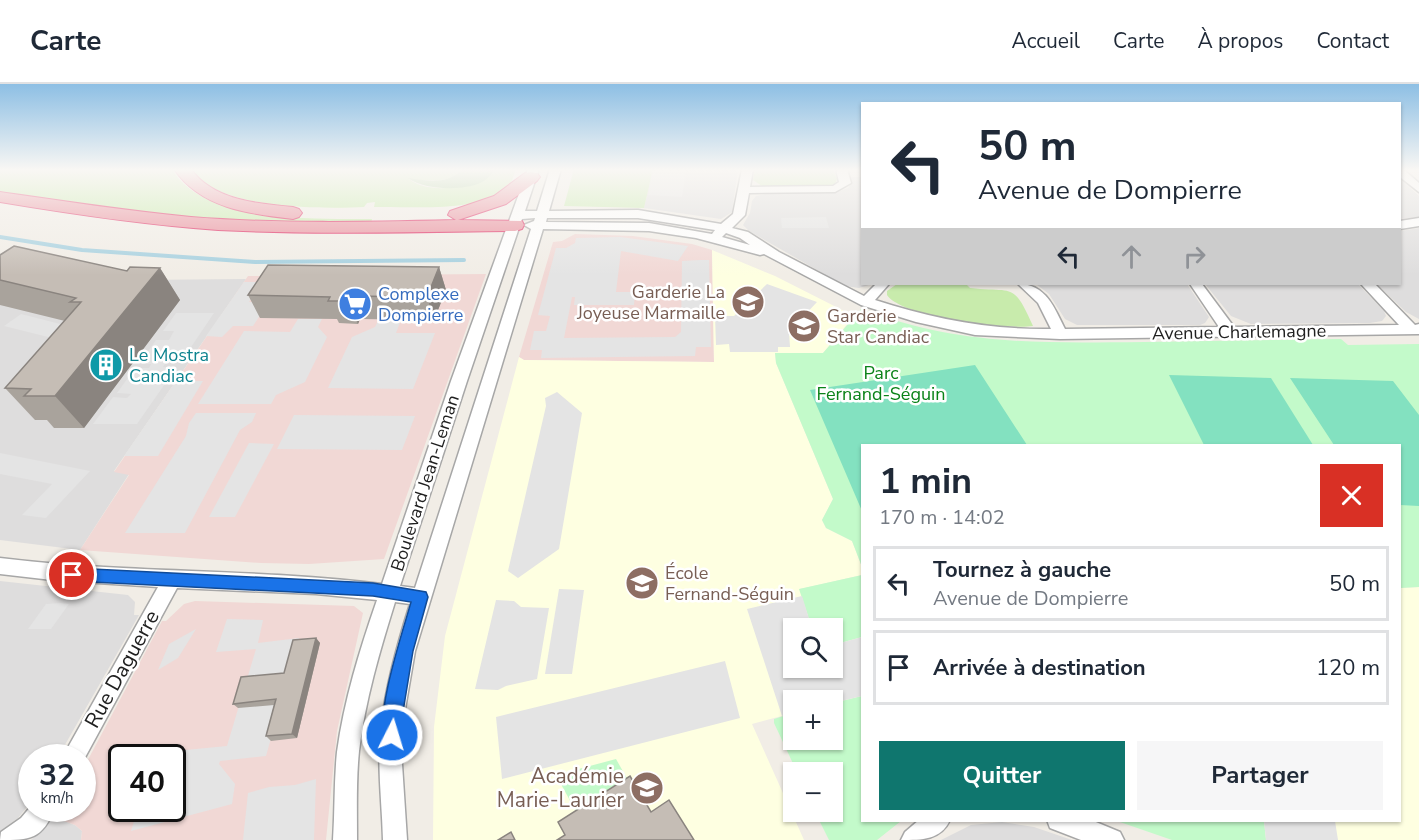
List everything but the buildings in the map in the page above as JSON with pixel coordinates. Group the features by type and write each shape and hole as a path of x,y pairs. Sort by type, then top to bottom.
{"highway":[{"path":"48,204 126,216 280,227 516,220"},
{"path":"246,204 268,210 315,215 457,215 516,220"},
{"path":"457,215 488,204"}],"street":[{"name":"Boulevard Jean-Leman","path":"345,840 348,753 353,721 373,640 459,381 522,204"},
{"name":"Boulevard Jean-Leman","path":"395,840 391,764 393,714 405,651 546,204"},
{"path":"712,237 740,215 743,204"},
{"name":"Avenue Charlemagne","path":"516,220 638,214 686,220 725,229 742,234 775,255 866,302 916,318 956,327 997,332 1060,334 1415,329"},
{"name":"Avenue Charlemagne","path":"541,219 627,225 712,237 775,255"},
{"path":"1401,225 1419,222"},
{"path":"866,302 882,285"},
{"path":"1025,285 1044,301 1060,334"},
{"path":"1197,285 1230,332"},
{"path":"1369,285 1415,329"},
{"path":"0,566 79,576 389,592 421,597"},
{"name":"Rue Daguerre","path":"81,744 171,581"},
{"path":"9,840 32,822"},
{"path":"913,840 936,822"},
{"path":"1064,822 1113,840"}],"shaded area":[{"path":"645,204 733,204 732,212 721,219 644,208"},
{"path":"751,204 861,204 861,285 869,285 859,288 845,286 749,231 743,225 750,213"},
{"path":"1401,204 1419,204 1419,217 1401,219"},
{"path":"826,217 829,228 782,228 781,218"},
{"path":"1419,228 1419,319 1406,312 1378,285 1401,285 1401,231"},
{"path":"575,234 633,236 692,244 712,250 714,362 524,360 519,357 553,242 562,241"},
{"path":"620,237 688,246 678,261 621,251 616,292 635,292 634,305 574,305 575,297 572,297 564,338 675,337 681,332 682,261 709,260 711,347 696,347 695,356 541,358 542,350 530,350 534,331 546,331 550,316 538,315 556,248 566,248 575,243 576,238"},
{"name":"École Fernand-Séguin","path":"712,250 775,276 854,316 823,353 775,353 776,363 833,499 822,520 826,528 852,541 861,564 861,575 800,589 809,618 783,618 783,678 843,678 843,642 861,637 861,696 843,701 843,690 783,690 783,716 752,724 783,793 783,822 796,822 804,840 433,840 434,727 445,636 519,357 524,360 714,362"},
{"path":"0,257 137,280 246,279 114,471 129,474 80,550 0,540"},
{"path":"486,274 384,559 309,564 261,563 80,550 129,475 114,472 248,276"},
{"path":"244,282 262,282 249,302 268,303 253,326 233,326 222,337 206,336"},
{"path":"767,284 817,302 789,332 790,347 778,347 778,352 730,352 729,344 716,345 715,316 734,316"},
{"path":"1037,285 1188,285 1209,317 1205,323 1200,325 1077,325 1065,319 1049,294"},
{"path":"1206,285 1359,285 1386,316 1382,321 1370,323 1251,324 1231,316"},
{"path":"176,313 214,313 181,362 167,361 163,367 176,368 137,424 93,424 113,397 127,398 131,394 117,393 135,368 149,368 151,364 139,364 156,340 169,340 174,331 163,331"},
{"path":"21,314 72,327 56,339 4,326"},
{"path":"298,319 322,319 318,327 327,337 305,382 276,395 271,404 198,404 244,331 290,332"},
{"path":"379,319 401,320 396,333 435,333 413,389 328,388 352,337 375,327"},
{"path":"176,381 203,381 158,456 124,456"},
{"path":"557,392 582,413 559,549 518,578 508,571 546,406 545,398"},
{"path":"196,413 256,413 252,422 240,430 185,533 125,533 186,436 189,423"},
{"path":"294,415 415,416 402,450 277,449"},
{"path":"249,443 274,444 235,517 209,517"},
{"path":"0,453 90,471 46,518 22,515 52,484 0,474"},
{"path":"0,581 128,595 135,602 134,615 139,615 65,744 18,744 18,818 0,831"},
{"path":"1419,587 1419,840 1266,840 1264,822 1401,822 1401,588"},
{"path":"559,589 584,590 572,674 545,674"},
{"path":"802,596 809,618 783,618 783,678 843,678 843,642 861,637 861,696 843,701 843,690 783,690 782,716 747,609"},
{"path":"496,600 514,601 521,607 549,608 537,679 498,690 475,689"},
{"path":"195,601 354,606 363,613 337,731 326,840 81,840 82,831 67,822 96,822 96,745 162,621 166,621 184,604"},
{"path":"46,604 69,604 51,629 28,629"},
{"path":"227,619 263,620 258,643 299,638 266,756 220,761 219,764 235,784 232,804 186,816 186,750 227,746 256,649 216,652"},
{"path":"196,629 178,658 158,670 169,644"},
{"path":"725,661 740,718 502,779 496,717"},
{"path":"316,779 314,840 243,840 248,793"},
{"path":"48,822 67,822 82,831 81,840 31,840"},
{"path":"134,822 165,822 131,831"},
{"path":"1002,822 1034,827 1072,840 941,840 971,825"},
{"path":"1264,822 1335,822 1338,840 1266,840"}],"green space":[{"path":"85,204 220,204 234,209 293,217 372,219 371,223 283,223 160,215"},
{"path":"274,204 366,204 364,207 298,207"},
{"path":"375,204 465,204 443,207 374,207"},
{"path":"564,204 645,204 644,208"},
{"path":"896,285 967,285 970,288 1004,290 1016,296 1021,302 1033,326 979,324 932,316 896,303 887,295 887,291"},
{"name":"Parc Fernand-Séguin","path":"861,309 932,330 1001,340 1144,342 1341,339 1348,345 1419,344 1419,587 1401,588 1401,444 861,444 861,564 852,541 826,528 822,520 833,499 776,363 775,353 823,353"},
{"path":"975,365 1026,444 861,444 861,509 810,390"},
{"path":"1169,375 1271,378 1312,444 1204,444"},
{"path":"1290,378 1393,381 1419,415 1419,506 1401,505 1401,444 1333,444"},
{"path":"861,575 861,637 843,642 843,618 809,618 799,589"},
{"path":"861,696 861,822 900,822 877,840 829,840 820,822 843,822 843,762 792,762 787,750 843,750 843,701"},
{"path":"783,716 783,742 774,723 774,719"},
{"path":"616,759 629,782 579,817 556,775"},
{"path":"1120,822 1264,822 1266,840 1172,840"}],"waterway":[{"path":"0,237 82,250 255,262 464,260"}],"place":[{"name":"Garderie La Joyeuse Marmaille","path":"748,302"},
{"name":"Complexe Dompierre","path":"355,304"},
{"name":"Garderie Star Candiac","path":"804,326"},
{"name":"Le Mostra Candiac","path":"106,365"},
{"name":"École Fernand-Séguin","path":"642,583"},
{"name":"Académie Marie-Laurier","path":"647,788"}],"route":[{"path":"72,575 373,590 421,597 410,630 396,692 392,735"}]}
